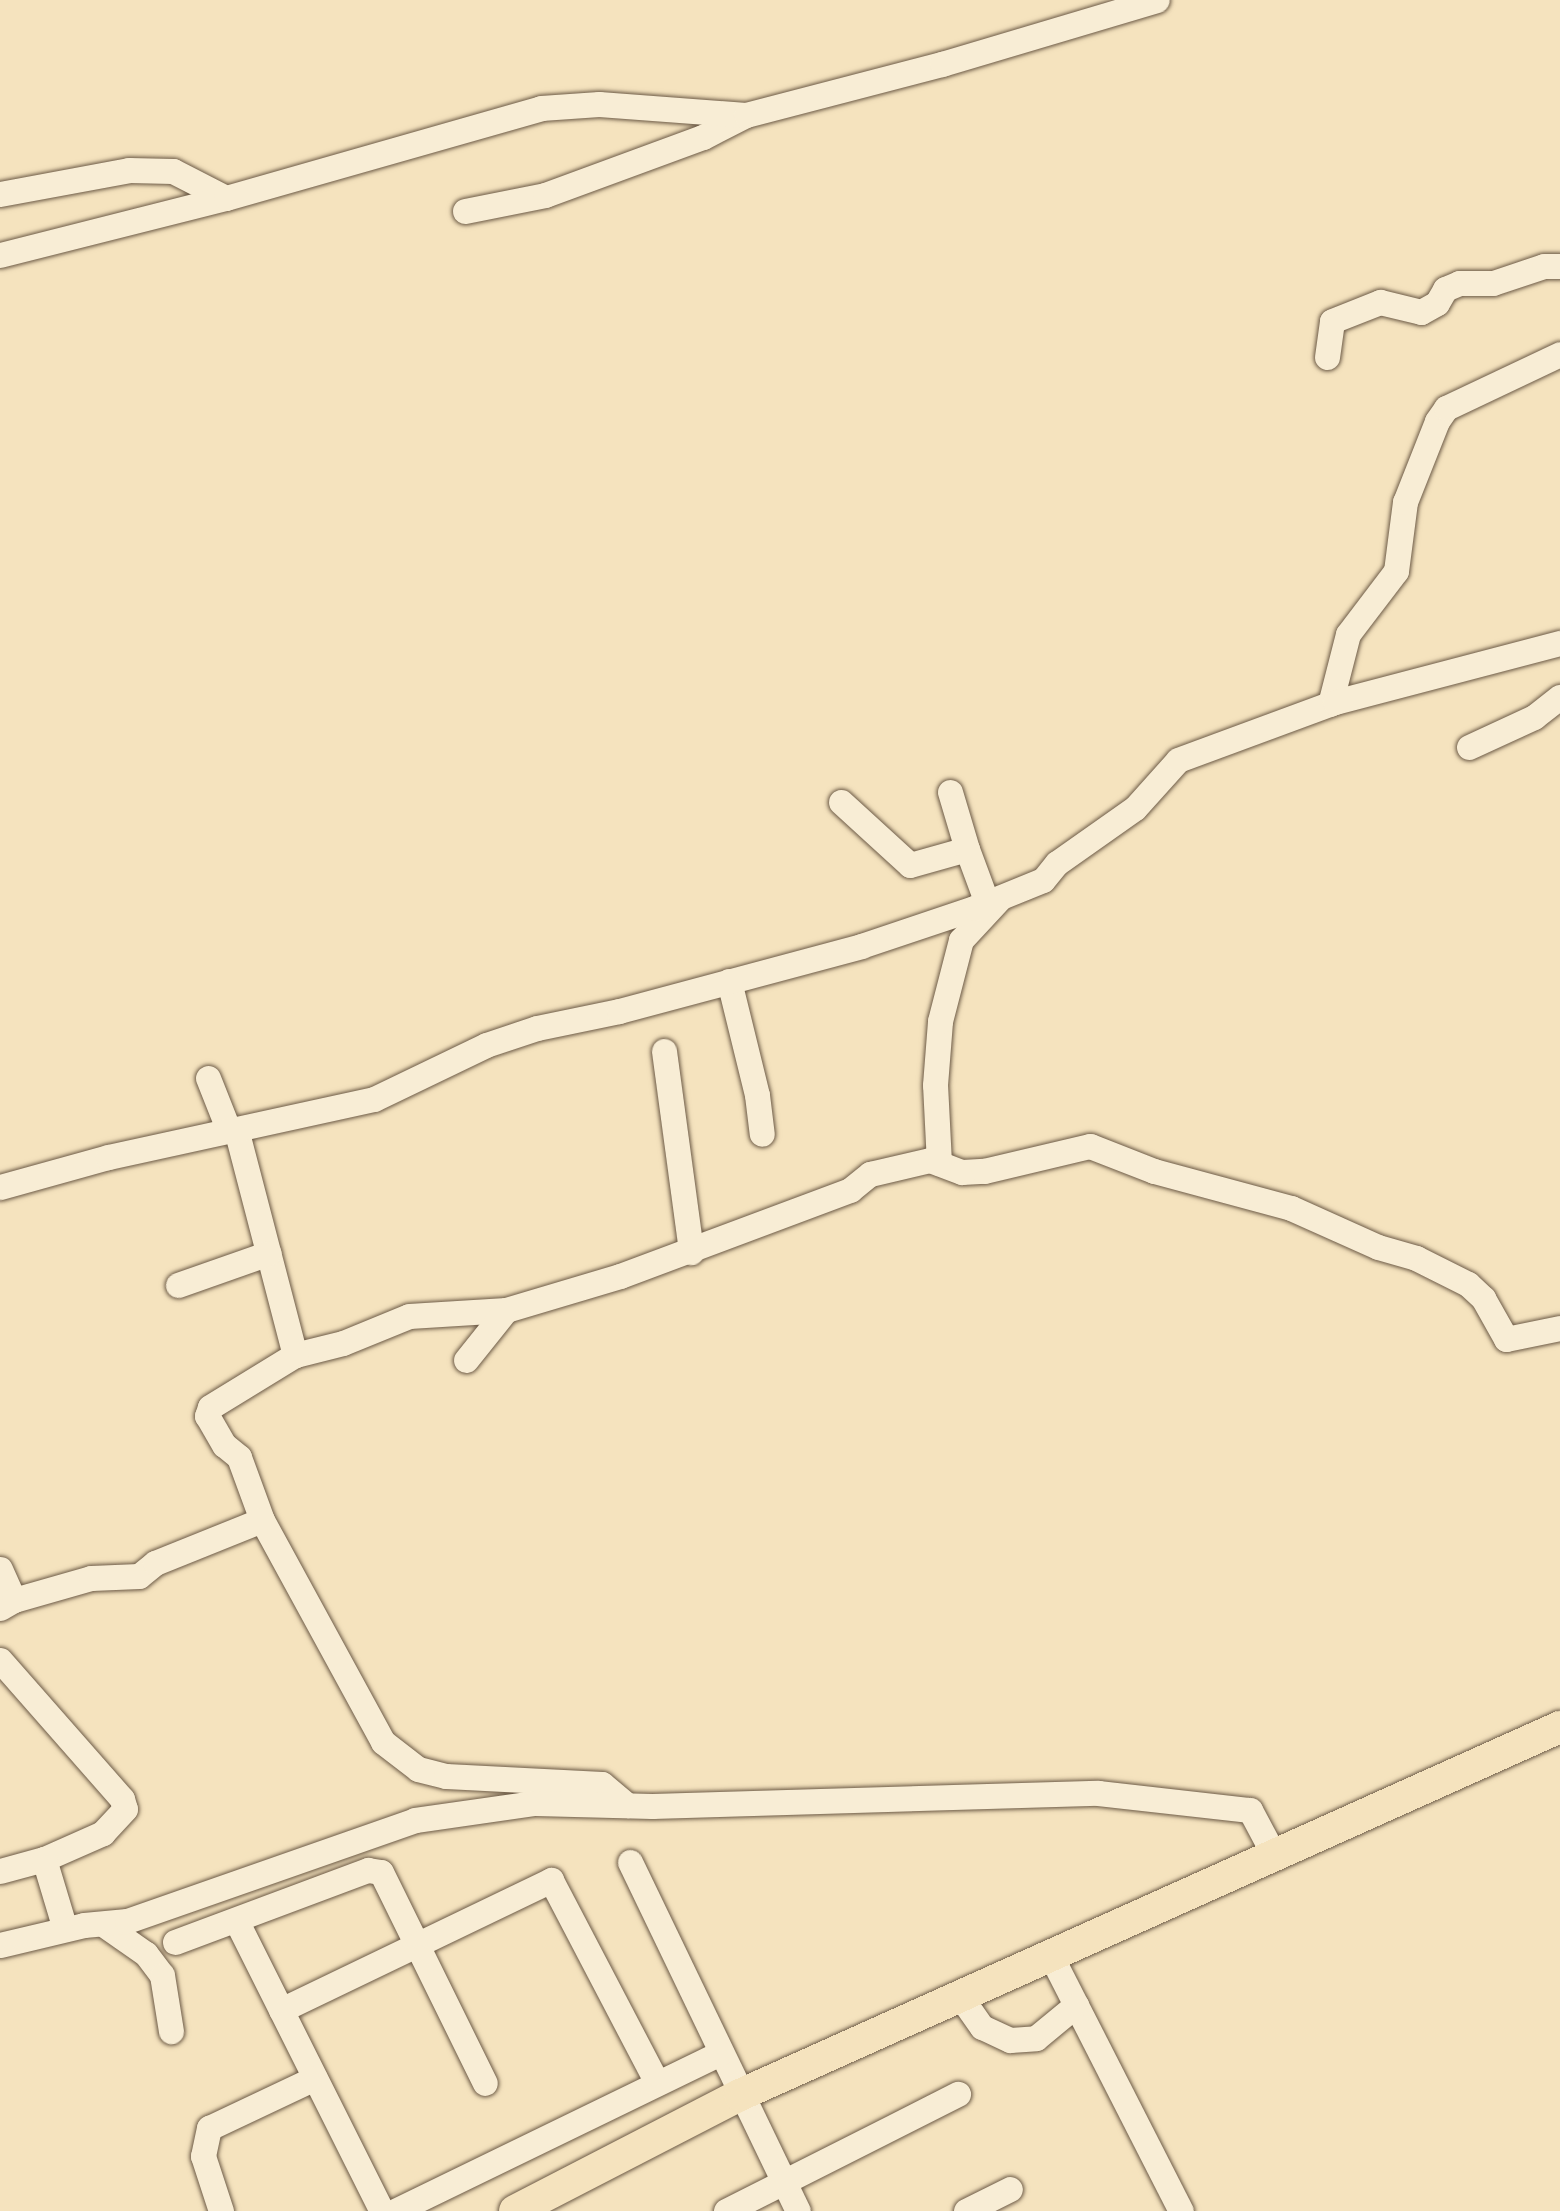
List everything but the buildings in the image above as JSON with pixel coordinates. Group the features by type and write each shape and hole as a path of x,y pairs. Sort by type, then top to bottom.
{"main road":[{"path":"514,2211 740,2095 1560,1726"}],"street":[{"path":"465,211 544,194 703,137 746,115 942,64 1157,0"},
{"path":"0,255 226,198 541,108 599,104 746,115"},
{"path":"0,194 128,170 173,171 226,198"},
{"path":"1326,357 1332,321 1380,302 1422,312 1436,304 1446,289 1459,283 1493,283 1544,266 1560,266"},
{"path":"1330,704 1348,634 1396,571 1405,502 1446,408 1560,354"},
{"path":"0,1187 374,1099 486,1045 861,946 993,901 1043,880 1057,863 1135,808 1164,770 1178,760 1330,704 1560,643"},
{"path":"1469,747 1534,717 1560,697"},
{"path":"950,792 968,849 993,901"},
{"path":"841,802 910,865 968,849"},
{"path":"939,1163 935,1085 940,1021 961,940 993,901"},
{"path":"729,981 757,1095 762,1134"},
{"path":"664,1052 691,1252"},
{"path":"208,1078 232,1130 295,1356"},
{"path":"627,1804 602,1784 446,1776 418,1769 383,1742 262,1520 239,1457 224,1446 206,1416 210,1407 295,1356 343,1343 409,1316 506,1310 691,1252 850,1190 870,1174 930,1160 962,1172 984,1171 1090,1146 1154,1172 1292,1208 1378,1247 1416,1258 1468,1284 1483,1298 1506,1339 1560,1328"},
{"path":"178,1285 269,1253"},
{"path":"466,1360 506,1310"},
{"path":"0,1569 7,1604 91,1578 139,1576 156,1563 262,1520"},
{"path":"0,1660 122,1800 125,1809 103,1833 44,1859 0,1872"},
{"path":"0,1945 65,1929 127,1921 415,1820 535,1803 1098,1793 1250,1810 1274,1855"},
{"path":"44,1859 65,1929"},
{"path":"630,1862 798,2211"},
{"path":"175,1942 375,1870 380,1872 484,2083"},
{"path":"281,2010 551,1880 657,2083"},
{"path":"236,1920 382,2211"},
{"path":"103,1924 146,1954 162,1975 171,2031"},
{"path":"1051,1956 1181,2211"},
{"path":"960,1996 982,2027 1010,2040 1036,2038 1076,2005"},
{"path":"395,2211 720,2052"},
{"path":"221,2211 202,2156 209,2128 315,2078"},
{"path":"726,2211 958,2094"},
{"path":"966,2211 1010,2189"}]}
